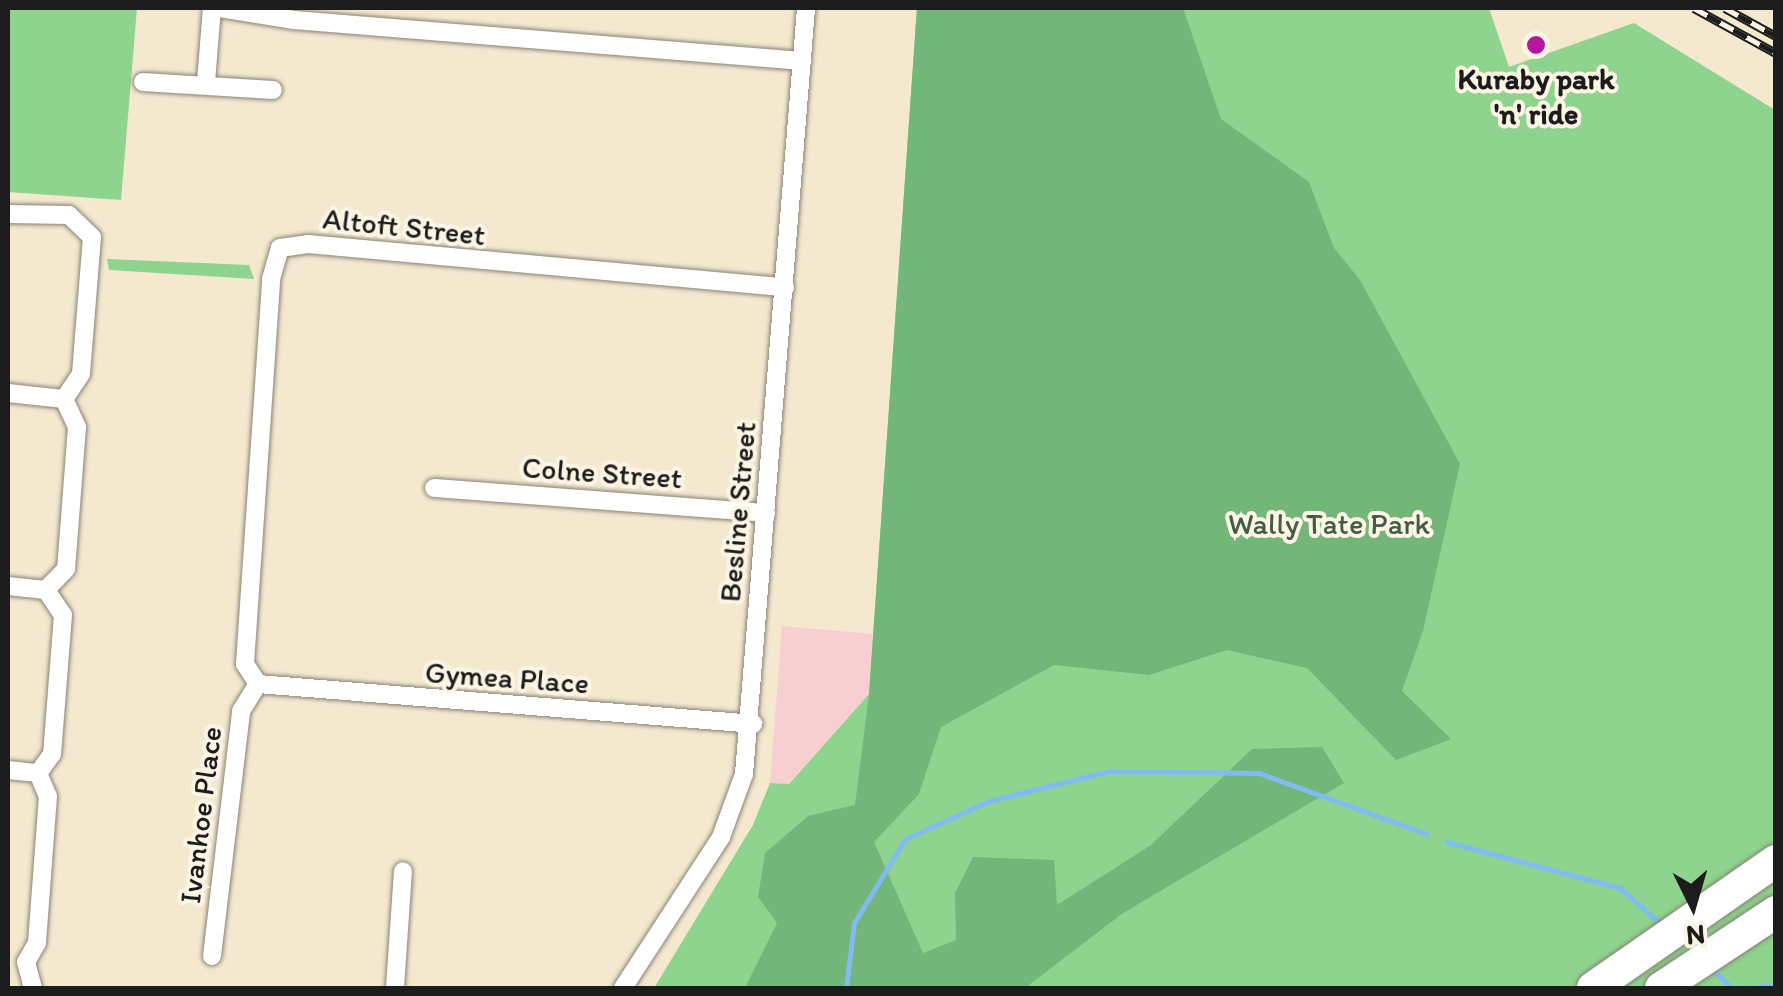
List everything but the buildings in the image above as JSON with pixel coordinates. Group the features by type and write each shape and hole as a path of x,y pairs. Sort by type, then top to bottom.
{"highway":[{"path":"1593,988 1683,920 1776,862"},
{"path":"1663,987 1776,912"}],"street":[{"path":"206,82 212,8"},
{"path":"220,8 294,20 802,61"},
{"name":"Besline Street","path":"623,988 734,810 752,724 806,8"},
{"path":"143,82 206,82 273,90"},
{"path":"8,214 69,214 92,237 81,374 64,398"},
{"name":"Altoft Street","path":"258,684 245,664 271,279 280,248 308,244 785,286"},
{"path":"8,393 64,398"},
{"path":"46,590 66,569 77,427 64,398"},
{"name":"Colne Street","path":"434,488 766,513"},
{"path":"8,586 46,590"},
{"path":"38,773 52,754 62,614 46,590"},
{"name":"Gymea Place","path":"258,684 752,724"},
{"name":"Ivanhoe Place","path":"212,956 241,711 258,684"},
{"path":"8,770 38,773"},
{"path":"34,988 17,961 37,943 48,796 38,773"},
{"path":"396,988 403,872"}],"shaded area":[{"path":"782,626 873,634 869,694 788,784 770,783"}],"green space":[{"path":"8,8 137,8 121,200 8,192"},
{"name":"Wally Tate Park","path":"917,8 1489,8 1509,67 1634,23 1775,110 1775,988 654,988 753,825 770,783 789,784 869,694"},
{"path":"917,8 1183,8 1221,119 1309,182 1334,248 1360,280 1460,464 1423,631 1402,691 1451,739 1396,760 1307,668 1227,650 1149,675 1054,665 941,727 919,794 874,842 923,953 956,940 955,893 973,857 1054,860 1057,905 1151,845 1252,749 1322,747 1344,783 1123,913 1025,988 745,988 777,923 758,897 765,853 808,816 855,805 869,694"},
{"path":"107,259 249,265 254,279 109,270"}],"waterway":[{"path":"846,988 854,923 905,839 989,801 1109,771 1259,773 1427,834"},
{"path":"1447,842 1620,888 1662,925"},
{"path":"1711,969 1732,988 1776,986"}],"railway":[{"path":"1694,8 1776,53"},
{"path":"1725,8 1776,36"}],"place":[{"name":"Kuraby park 'n' ride","path":"1536,45"}]}
